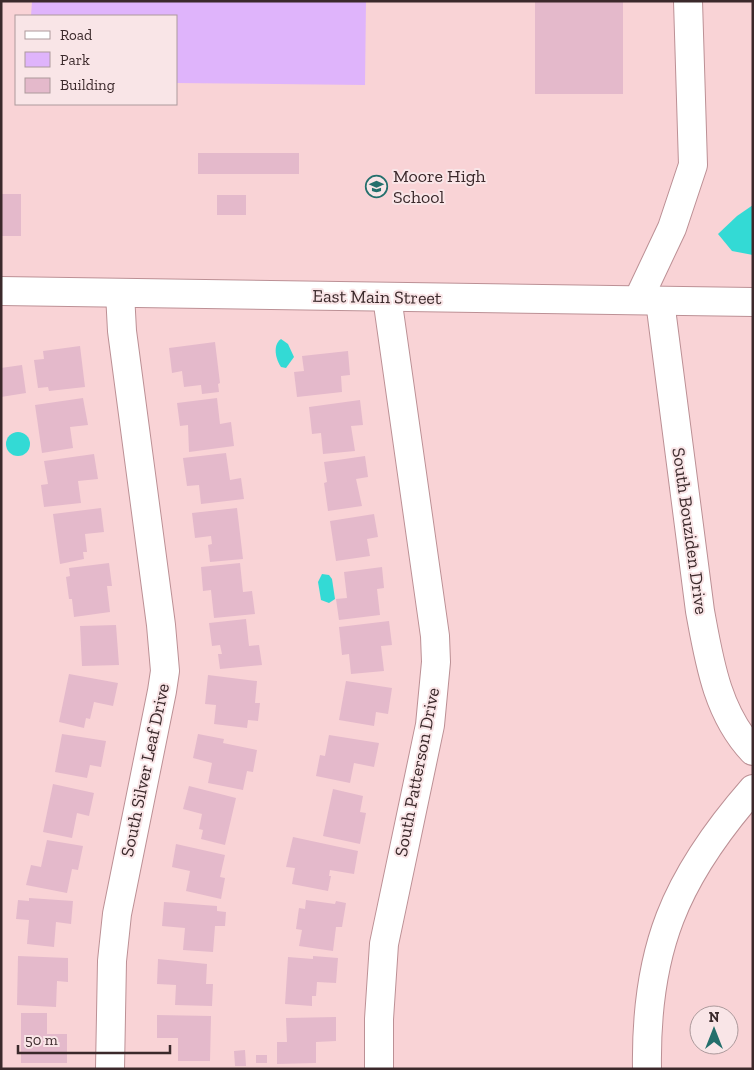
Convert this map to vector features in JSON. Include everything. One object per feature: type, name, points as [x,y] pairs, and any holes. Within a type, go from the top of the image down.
[{"type":"street","points":[[649,301],[693,165],[688,1]]},
{"type":"street","name":"East Main Street","points":[[1,291],[753,302]]},
{"type":"street","name":"South Silver Leaf Drive","points":[[110,1069],[112,961],[116,914],[161,700],[165,670],[160,616],[122,331],[120,293]]},
{"type":"street","name":"South Patterson Drive","points":[[379,1069],[379,1019],[384,944],[430,725],[436,662],[435,636],[387,297]]},
{"type":"street","name":"South Bouziden Drive","points":[[649,301],[709,660],[730,719],[753,751]]},
{"type":"street","points":[[646,1069],[649,1000],[654,969],[672,910],[703,850],[753,789]]},
{"type":"green space","points":[[32,1],[366,1],[365,85],[178,83],[178,15],[31,15]]},
{"type":"water","points":[[753,205],[753,255],[732,251],[718,234],[737,216]]},
{"type":"water","points":[[281,339],[288,344],[294,357],[286,368],[281,367],[276,357],[276,345]]},
{"type":"water","points":[[18,432],[27,435],[30,444],[27,453],[18,456],[9,453],[6,444],[9,435]]},
{"type":"water","points":[[322,574],[329,575],[332,579],[335,599],[329,603],[321,600],[318,582]]},
{"type":"building","points":[[535,1],[623,1],[623,94],[535,94]]},
{"type":"building","points":[[198,153],[299,153],[299,174],[198,174]]},
{"type":"building","points":[[1,194],[21,194],[21,236],[1,236]]},
{"type":"building","points":[[217,195],[246,195],[246,215],[217,215]]},
{"type":"building","points":[[215,342],[220,383],[218,384],[219,392],[202,394],[201,385],[184,387],[182,371],[172,373],[169,348]]},
{"type":"building","points":[[80,346],[85,387],[49,391],[48,387],[38,388],[34,360],[44,359],[43,351]]},
{"type":"building","points":[[348,351],[350,375],[341,376],[342,392],[297,397],[294,372],[304,371],[302,356]]},
{"type":"building","points":[[22,365],[26,393],[1,397],[1,368]]},
{"type":"building","points":[[83,398],[88,425],[70,427],[73,448],[42,453],[35,405]]},
{"type":"building","points":[[217,398],[220,424],[231,422],[234,446],[189,452],[188,425],[180,426],[177,403]]},
{"type":"building","points":[[360,400],[363,425],[351,426],[355,451],[323,454],[321,433],[312,434],[309,407]]},
{"type":"building","points":[[226,453],[230,480],[241,478],[244,499],[201,504],[199,485],[187,486],[183,458]]},
{"type":"building","points":[[94,454],[98,479],[78,481],[81,503],[44,507],[41,485],[48,484],[44,461]]},
{"type":"building","points":[[365,456],[368,477],[356,479],[362,506],[328,511],[324,483],[327,482],[324,462]]},
{"type":"building","points":[[101,508],[104,532],[85,534],[87,552],[83,552],[84,559],[60,564],[53,514]]},
{"type":"building","points":[[237,508],[243,559],[210,562],[208,545],[212,544],[211,536],[195,538],[192,513]]},
{"type":"building","points":[[374,514],[378,537],[367,539],[370,556],[336,561],[330,521]]},
{"type":"building","points":[[109,563],[112,586],[107,586],[110,612],[74,617],[72,599],[69,599],[66,577],[70,576],[69,568]]},
{"type":"building","points":[[240,563],[243,592],[252,591],[255,614],[214,618],[211,590],[203,591],[201,567]]},
{"type":"building","points":[[382,567],[384,588],[377,589],[380,615],[339,620],[336,599],[347,598],[344,572]]},
{"type":"building","points":[[246,619],[249,646],[259,645],[262,665],[220,669],[218,654],[222,654],[220,645],[212,646],[209,623]]},
{"type":"building","points":[[389,621],[392,645],[381,646],[384,671],[351,674],[349,654],[342,655],[339,627]]},
{"type":"building","points":[[116,625],[119,665],[82,666],[80,626]]},
{"type":"building","points":[[69,674],[118,683],[113,706],[94,702],[90,719],[86,718],[84,728],[59,722]]},
{"type":"building","points":[[208,675],[257,681],[255,703],[260,703],[258,721],[248,720],[247,728],[214,724],[216,705],[205,704]]},
{"type":"building","points":[[346,681],[392,688],[388,714],[376,712],[374,726],[339,720]]},
{"type":"building","points":[[62,734],[106,741],[101,767],[90,765],[87,778],[55,772]]},
{"type":"building","points":[[198,734],[224,739],[223,743],[257,750],[253,772],[247,771],[243,790],[208,783],[212,763],[193,758]]},
{"type":"building","points":[[329,735],[379,743],[374,767],[354,763],[350,783],[316,776],[320,755],[325,756]]},
{"type":"building","points":[[53,784],[94,793],[89,816],[77,813],[72,838],[43,832]]},
{"type":"building","points":[[189,786],[236,798],[225,845],[201,839],[203,830],[199,829],[202,814],[183,809]]},
{"type":"building","points":[[333,789],[363,796],[360,812],[366,813],[360,844],[323,836]]},
{"type":"building","points":[[293,837],[358,851],[354,874],[330,870],[329,876],[331,876],[328,891],[292,884],[295,868],[286,867]]},
{"type":"building","points":[[47,840],[83,846],[78,870],[72,869],[67,893],[26,885],[31,865],[41,867]]},
{"type":"building","points":[[176,844],[225,855],[220,877],[225,878],[221,899],[186,891],[190,871],[172,867]]},
{"type":"building","points":[[29,898],[73,901],[71,924],[56,922],[54,947],[27,944],[29,920],[16,919],[18,900],[29,901]]},
{"type":"building","points":[[306,900],[335,904],[336,901],[346,903],[342,927],[336,927],[333,951],[299,946],[302,930],[296,929],[299,908],[305,909]]},
{"type":"building","points":[[164,902],[217,906],[217,911],[226,912],[225,926],[215,926],[213,952],[183,950],[185,928],[162,926]]},
{"type":"building","points":[[18,956],[68,958],[68,982],[57,981],[56,1007],[17,1005]]},
{"type":"building","points":[[313,956],[338,958],[336,983],[317,982],[316,996],[312,996],[312,1006],[285,1004],[288,957],[313,959]]},
{"type":"building","points":[[158,959],[207,964],[206,984],[213,984],[212,1006],[175,1005],[176,985],[157,984]]},
{"type":"building","points":[[21,1013],[47,1013],[47,1034],[67,1034],[67,1063],[21,1063]]},
{"type":"building","points":[[157,1015],[211,1016],[210,1061],[178,1061],[178,1038],[157,1038]]},
{"type":"building","points":[[336,1017],[336,1041],[316,1042],[316,1063],[277,1064],[277,1042],[287,1042],[286,1018]]},
{"type":"building","points":[[245,1050],[246,1066],[235,1066],[234,1051]]},
{"type":"building","points":[[256,1055],[267,1055],[267,1063],[256,1063]]},
{"type":"place","name":"Moore High School","points":[[377,186]]}]
